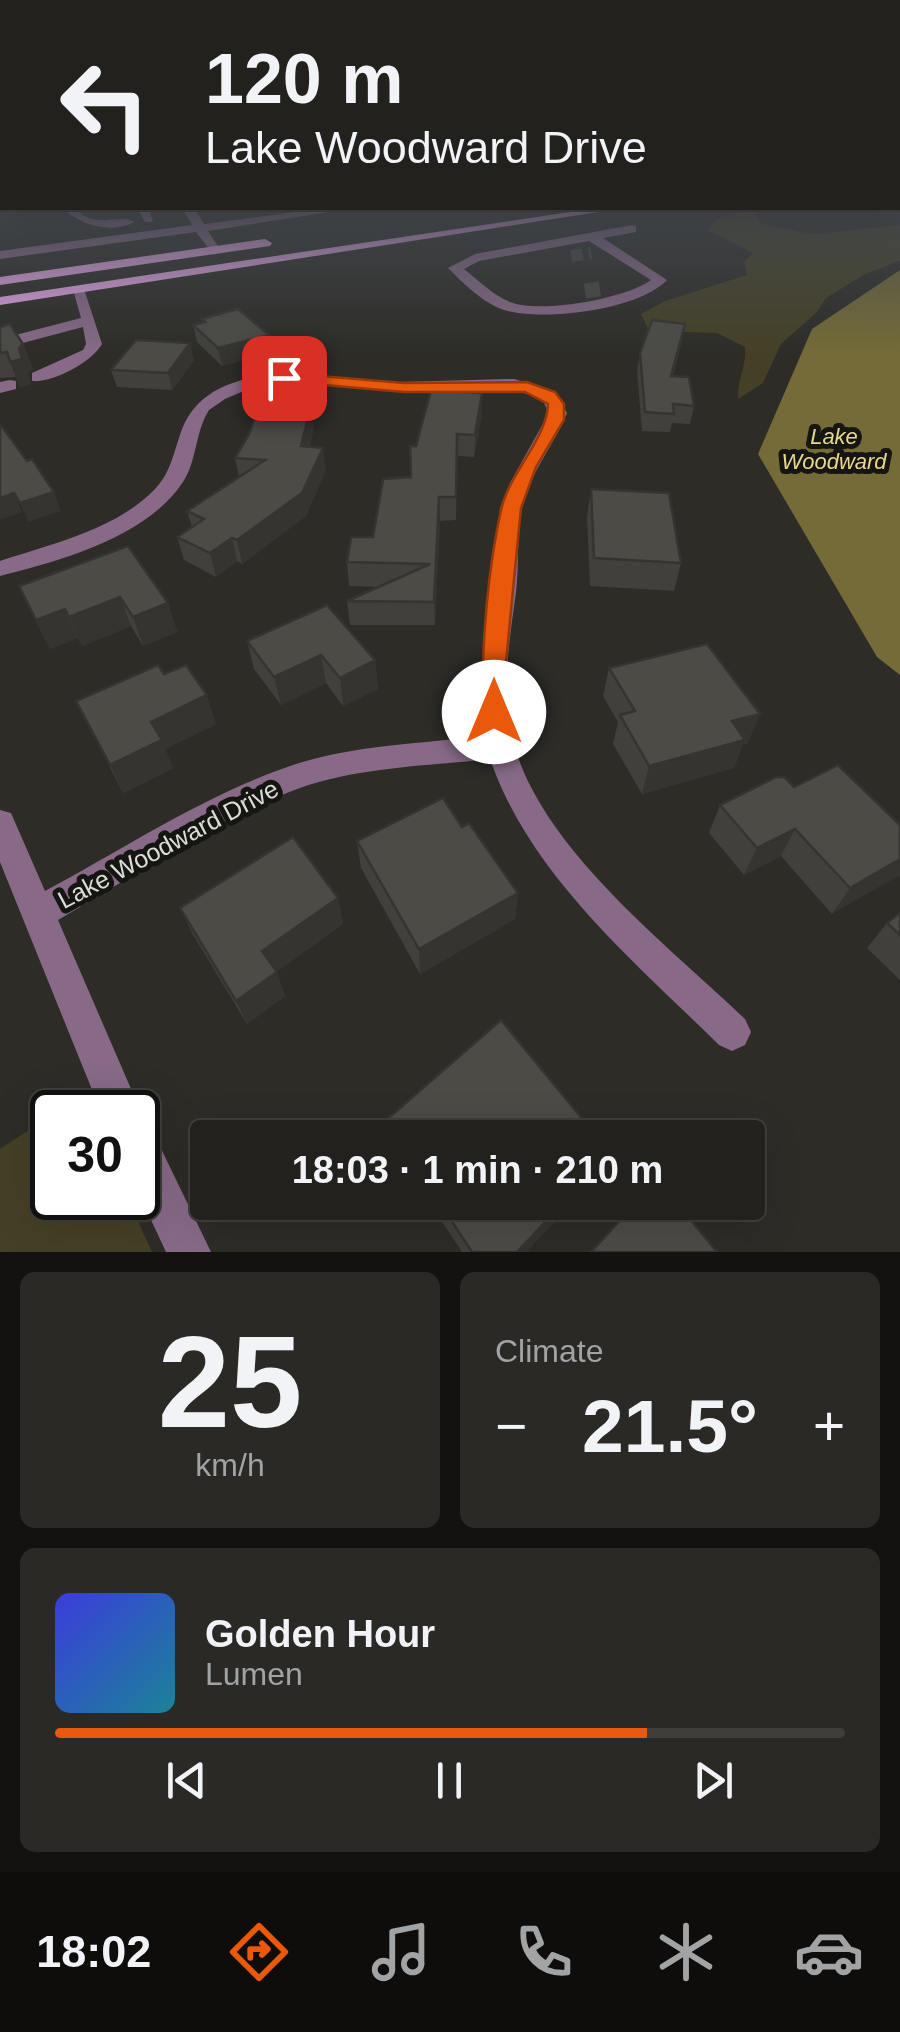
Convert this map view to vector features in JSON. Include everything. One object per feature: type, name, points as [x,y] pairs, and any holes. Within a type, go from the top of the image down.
[{"type":"main road","points":[[0,301],[420,237]]},
{"type":"main road","points":[[0,282],[290,240]]},
{"type":"street","points":[[0,255],[134,237]]},
{"type":"street","points":[[206,237],[214,251]]},
{"type":"street","points":[[592,245],[611,237]]},
{"type":"street","points":[[592,245],[612,249],[660,280],[655,287],[636,294],[585,298],[525,311],[506,306],[455,268],[475,258],[544,247],[592,245]]},
{"type":"street","points":[[544,247],[571,256]]},
{"type":"street","points":[[606,288],[636,294]]},
{"type":"street","points":[[38,377],[89,354],[94,344],[77,289]]},
{"type":"street","points":[[0,344],[89,318]]},
{"type":"street","points":[[0,569],[98,534],[151,502],[176,478],[199,411],[215,396],[243,385],[284,378],[404,388],[486,384],[540,390],[556,404],[558,413],[526,467],[511,508],[494,662],[499,746],[519,794],[546,836],[612,912],[732,1032]]},
{"type":"street","name":"Lake Woodward Drive","points":[[37,914],[244,798],[298,776],[341,765],[499,746]]},
{"type":"street","points":[[0,824],[111,1090]]},
{"type":"street","points":[[160,1192],[189,1252]]},
{"type":"shaded area","points":[[723,237],[900,237],[900,261],[865,274],[826,298],[817,312],[781,344],[763,383],[738,399],[745,347],[717,333],[649,331],[641,314],[665,301],[747,275],[744,262],[753,253]]},
{"type":"shaded area","points":[[30,1129],[30,1220],[137,1220],[152,1252],[0,1252],[0,1149]]},
{"type":"water","name":"Lake Woodward","points":[[900,270],[900,675],[877,657],[758,454],[812,329]]},
{"type":"building","points":[[238,309],[269,335],[218,348],[193,325],[205,322],[201,319]]},
{"type":"building","points":[[652,320],[685,324],[671,376],[689,377],[694,406],[673,404],[674,414],[645,412],[640,353]]},
{"type":"building","points":[[10,324],[23,344],[19,348],[22,359],[10,362],[7,352],[0,353],[0,327]]},
{"type":"building","points":[[136,340],[190,343],[168,373],[111,370]]},
{"type":"building","points":[[274,386],[304,386],[298,406],[311,406],[301,446],[323,448],[302,493],[237,540],[232,538],[210,553],[177,537],[204,519],[187,511],[265,460],[235,458],[259,405],[268,405]]},
{"type":"building","points":[[431,390],[482,393],[475,435],[457,434],[456,497],[439,497],[434,602],[347,601],[430,564],[347,562],[351,537],[373,537],[383,479],[411,477],[410,446],[416,446]]},
{"type":"building","points":[[0,424],[27,461],[32,459],[54,492],[20,503],[14,493],[0,498]]},
{"type":"building","points":[[591,489],[669,493],[681,563],[594,558]]},
{"type":"building","points":[[128,546],[168,603],[133,617],[120,597],[69,617],[65,609],[36,620],[19,586]]},
{"type":"building","points":[[327,605],[375,660],[340,678],[321,655],[274,677],[247,641]]},
{"type":"building","points":[[707,644],[760,714],[732,721],[745,740],[649,766],[620,715],[635,711],[609,668]]},
{"type":"building","points":[[158,665],[164,674],[186,665],[207,695],[151,722],[162,740],[110,765],[76,701]]},
{"type":"building","points":[[838,765],[900,825],[900,859],[850,888],[795,829],[757,848],[720,805],[776,777],[784,777],[794,787]]},
{"type":"building","points":[[443,798],[462,827],[469,823],[518,893],[419,949],[357,841]]},
{"type":"building","points":[[293,837],[338,898],[262,951],[277,972],[236,1001],[180,908]]},
{"type":"building","points":[[900,913],[900,935],[887,923]]},
{"type":"building","points":[[501,1020],[583,1120],[386,1120]]},
{"type":"building","points":[[451,1220],[547,1220],[517,1252],[472,1252]]},
{"type":"building","points":[[620,1220],[691,1220],[717,1252],[591,1252]]},
{"type":"tunnel","points":[[571,256],[591,253]]},
{"type":"tunnel","points":[[585,291],[606,288]]},
{"type":"route","points":[[284,378],[404,388],[486,384],[527,387],[540,390],[556,404],[556,420],[526,467],[511,508],[494,662],[494,712]]}]
